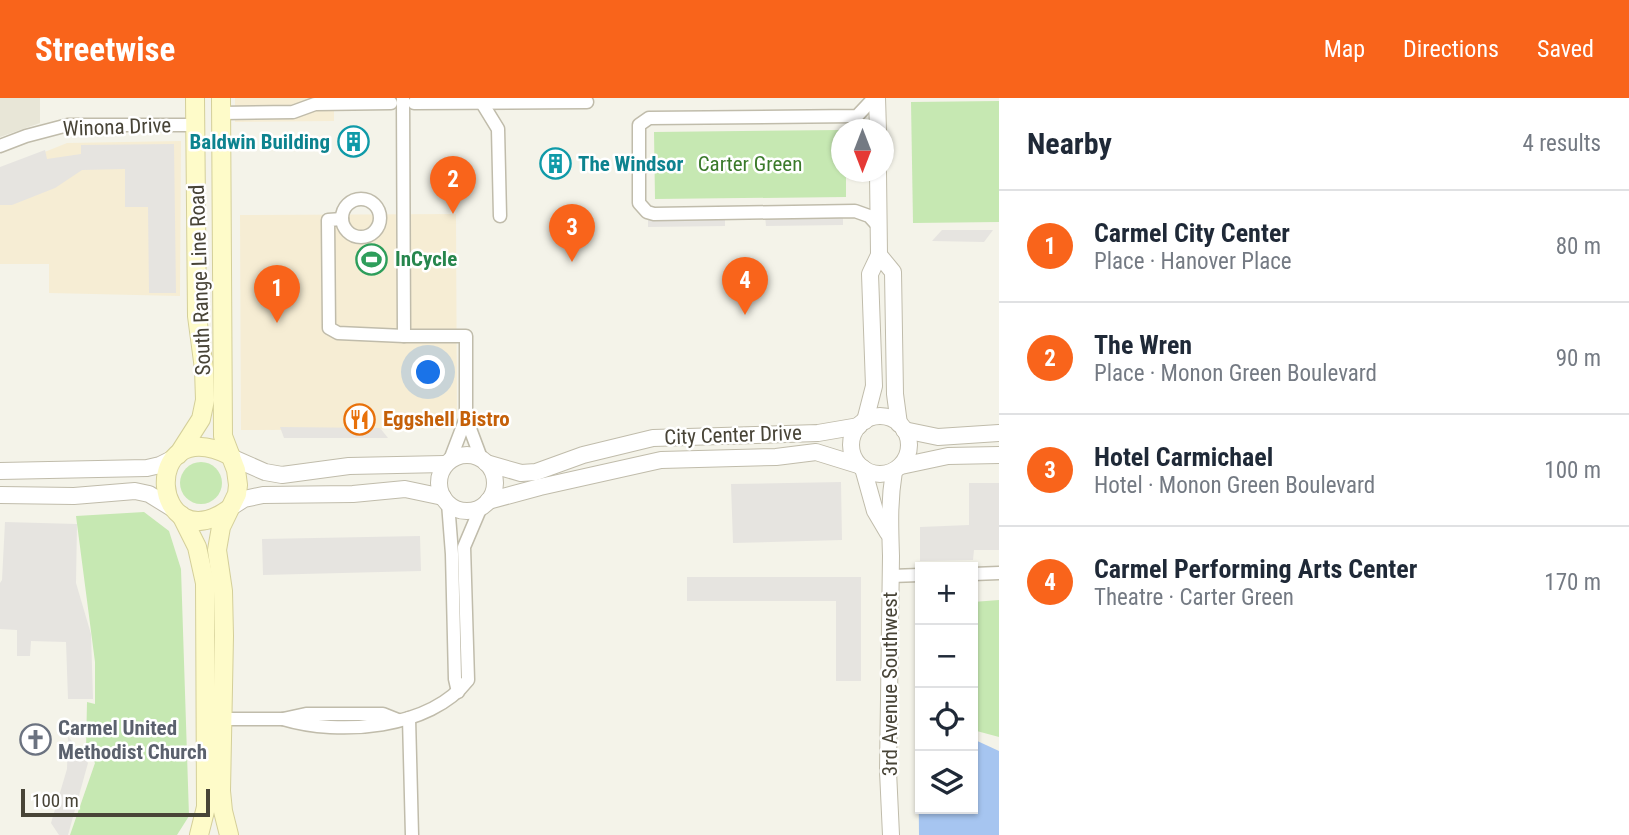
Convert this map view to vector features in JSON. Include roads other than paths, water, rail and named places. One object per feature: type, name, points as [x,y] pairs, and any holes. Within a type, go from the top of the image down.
[{"type":"main road","name":"South Range Line Road","points":[[177,456],[201,419],[205,400],[197,316],[195,98]]},
{"type":"main road","name":"South Range Line Road","points":[[221,106],[222,424],[224,441],[231,456]]},
{"type":"main road","points":[[199,835],[206,807],[206,597],[200,557],[193,538],[169,500],[165,483],[166,472],[177,456],[189,448],[201,446],[231,456],[238,485],[221,527],[218,550],[224,617],[220,791],[229,835]]},
{"type":"main road","points":[[178,513],[204,520],[217,517],[229,509]]},
{"type":"street","points":[[876,98],[877,119]]},
{"type":"street","points":[[876,98],[857,116],[644,120],[639,125],[639,203],[647,212],[654,214],[855,211],[869,216],[879,227]]},
{"type":"street","points":[[480,101],[498,129],[500,216]]},
{"type":"street","points":[[403,102],[404,336]]},
{"type":"street","points":[[221,106],[293,112],[315,104],[587,102]]},
{"type":"street","name":"Winona Drive","points":[[0,146],[68,125],[195,125]]},
{"type":"street","points":[[878,182],[879,254],[870,274],[874,386],[862,423],[852,441],[852,450],[860,466],[878,474],[948,456],[999,455]]},
{"type":"street","points":[[360,199],[374,204],[380,217],[375,231],[362,237],[348,232],[342,219],[347,205],[360,199]]},
{"type":"street","points":[[380,217],[403,217]]},
{"type":"street","points":[[342,219],[328,220],[329,328],[338,332],[404,336],[466,336],[466,418],[439,477],[452,554],[455,679],[458,692]]},
{"type":"street","points":[[879,254],[893,272],[895,394],[902,427],[909,442],[909,451],[898,468]]},
{"type":"street","points":[[862,423],[881,416],[902,427],[938,437],[999,433]]},
{"type":"street","points":[[222,719],[284,719],[306,714],[383,714],[403,719],[458,692],[468,680],[464,547],[495,485],[495,477],[484,460],[466,418]]},
{"type":"street","name":"City Center Drive","points":[[484,460],[521,473],[653,438],[818,433],[862,423]]},
{"type":"street","name":"City Center Drive","points":[[485,504],[540,487],[661,460],[776,457],[816,453],[860,466]]},
{"type":"street","points":[[231,456],[265,471],[282,475],[349,466],[448,462],[468,455],[484,460]]},
{"type":"street","points":[[0,471],[154,468],[177,456]]},
{"type":"street","name":"3rd Avenue Southwest","points":[[860,466],[875,511],[888,533]]},
{"type":"street","name":"3rd Avenue Southwest","points":[[891,835],[888,771],[891,556],[888,533],[890,498],[898,468]]},
{"type":"street","points":[[229,509],[244,499],[263,495],[353,494],[405,489],[445,500],[463,510],[485,504]]},
{"type":"street","points":[[0,495],[74,496],[135,491],[149,494],[178,513]]},
{"type":"street","points":[[978,574],[999,573]]},
{"type":"street","points":[[891,576],[915,575]]},
{"type":"street","points":[[403,719],[412,835]]},
{"type":"water","points":[[978,741],[999,751],[999,835],[919,835],[919,814],[978,814]]},
{"type":"place","name":"Baldwin Building","points":[[353,142]]},
{"type":"place","name":"The Windsor","points":[[555,164]]},
{"type":"place","name":"The Wren","points":[[453,214]]},
{"type":"place","name":"InCycle","points":[[372,259]]},
{"type":"place","name":"Hotel Carmichael","points":[[572,262]]},
{"type":"place","name":"Carmel Performing Arts Center","points":[[745,315]]},
{"type":"place","name":"Carmel City Center","points":[[277,323]]},
{"type":"place","name":"Eggshell Bistro","points":[[360,419]]},
{"type":"place","name":"Carmel United Methodist Church","points":[[35,740]]},
{"type":"park label","name":"Carter Green","points":[[750,164]]}]
